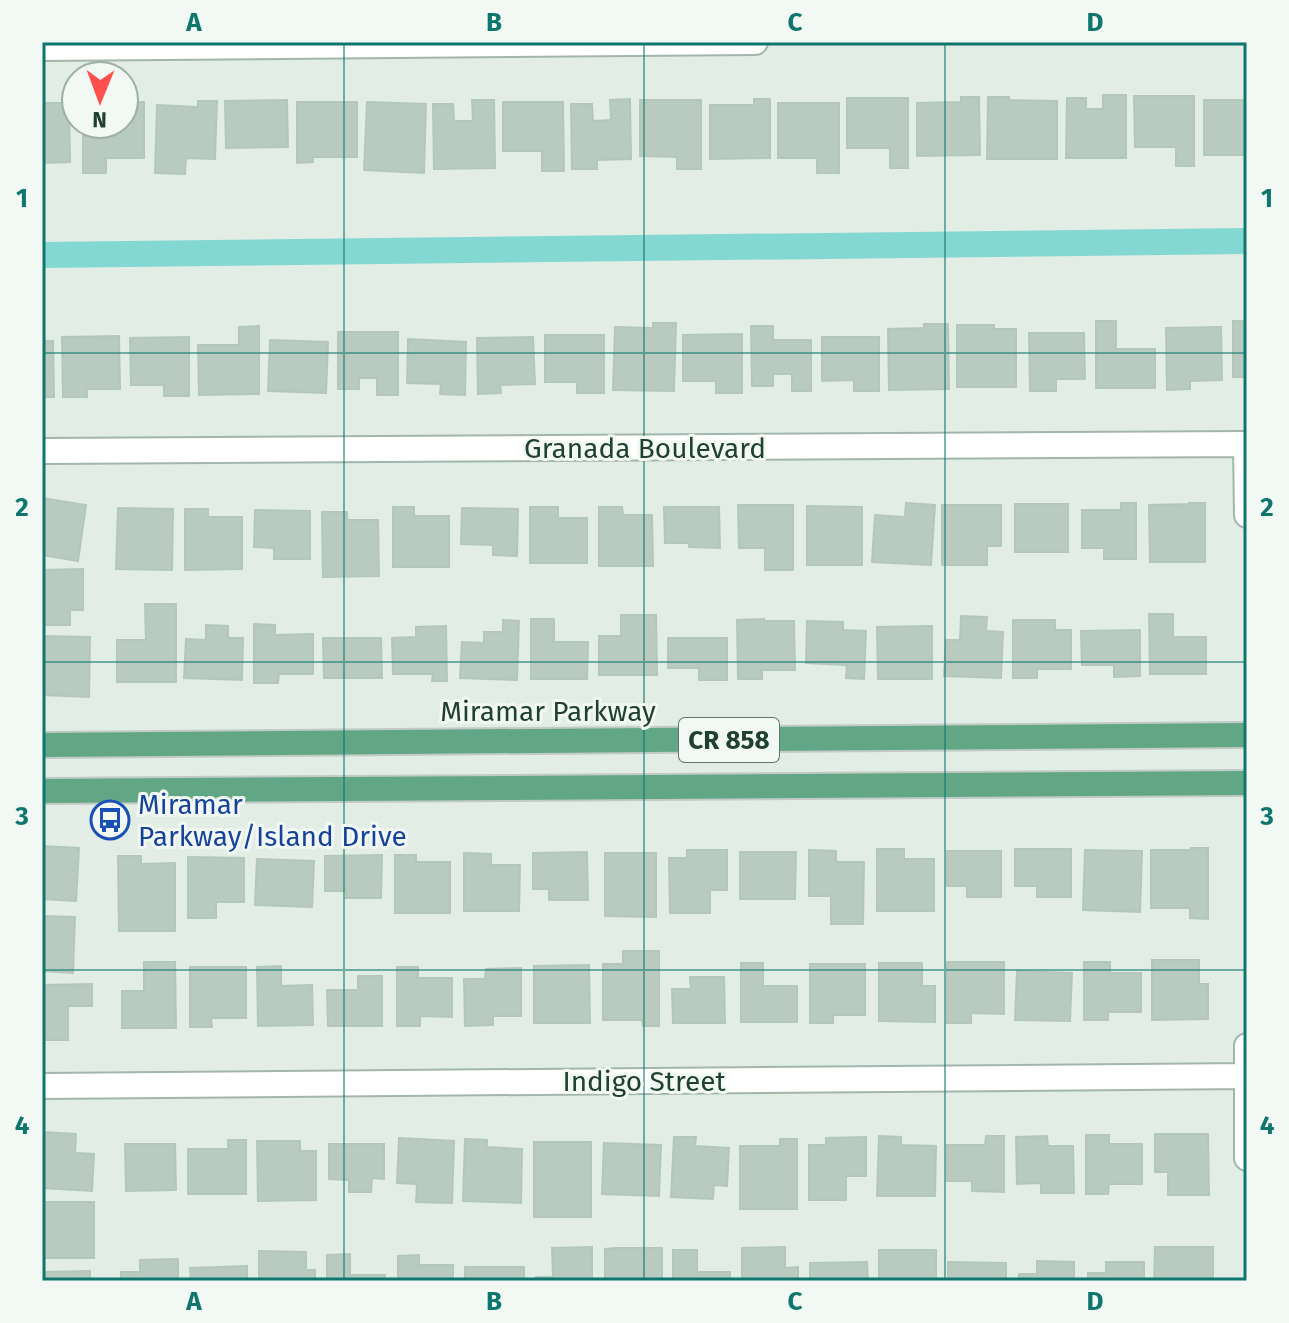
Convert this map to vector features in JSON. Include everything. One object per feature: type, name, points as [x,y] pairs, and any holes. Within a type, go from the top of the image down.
[{"type":"main road","name":"Miramar Parkway","points":[[42,745],[1247,735]]},
{"type":"main road","name":"CR 858","points":[[42,791],[1247,783]]},
{"type":"street","points":[[42,48],[755,42]]},
{"type":"street","points":[[1247,444],[1247,515]]},
{"type":"street","name":"Granada Boulevard","points":[[42,451],[1247,444]]},
{"type":"street","points":[[1247,1046],[1247,1158]]},
{"type":"street","name":"Indigo Street","points":[[42,1086],[1247,1076]]},
{"type":"building","points":[[1103,95],[1126,95],[1126,158],[1066,158],[1067,98],[1086,98],[1086,109],[1103,109]]},
{"type":"building","points":[[1134,96],[1194,96],[1194,166],[1176,166],[1176,147],[1135,147]]},
{"type":"building","points":[[961,97],[979,97],[980,155],[917,156],[917,103],[961,102]]},
{"type":"building","points":[[988,97],[1057,101],[1057,159],[987,159]]},
{"type":"building","points":[[847,98],[908,98],[908,168],[890,168],[890,148],[847,148]]},
{"type":"building","points":[[630,99],[631,159],[597,160],[597,169],[572,169],[571,104],[592,104],[593,121],[611,120],[610,100]]},
{"type":"building","points":[[754,99],[770,99],[770,158],[710,159],[710,105],[754,105]]},
{"type":"building","points":[[287,100],[288,147],[226,148],[225,101]]},
{"type":"building","points":[[472,100],[494,100],[495,168],[434,169],[433,104],[453,104],[454,121],[473,121]]},
{"type":"building","points":[[640,100],[701,100],[701,169],[677,169],[677,157],[640,156]]},
{"type":"building","points":[[1204,100],[1247,100],[1247,155],[1204,155]]},
{"type":"building","points":[[198,101],[217,101],[215,159],[186,158],[185,174],[155,173],[157,105],[198,107]]},
{"type":"building","points":[[140,102],[144,102],[144,158],[106,158],[106,173],[83,173],[83,140],[140,140]]},
{"type":"building","points":[[297,102],[357,102],[357,157],[313,157],[313,162],[297,163]]},
{"type":"building","points":[[367,102],[426,104],[424,173],[364,170]]},
{"type":"building","points":[[503,102],[563,102],[564,171],[542,171],[542,151],[503,151]]},
{"type":"building","points":[[42,103],[60,103],[60,140],[70,140],[70,162],[42,163]]},
{"type":"building","points":[[778,103],[839,103],[839,173],[817,173],[817,158],[778,158]]},
{"type":"building","points":[[1096,321],[1116,321],[1116,349],[1155,349],[1155,388],[1096,388]]},
{"type":"building","points":[[1233,321],[1247,321],[1247,377],[1233,377]]},
{"type":"building","points":[[653,323],[676,323],[674,391],[613,390],[615,327],[653,328]]},
{"type":"building","points":[[924,324],[948,324],[949,389],[889,390],[888,329],[924,328]]},
{"type":"building","points":[[957,325],[994,325],[994,329],[1016,329],[1016,387],[957,387]]},
{"type":"building","points":[[259,326],[259,394],[199,395],[198,345],[239,345],[239,327]]},
{"type":"building","points":[[751,326],[773,326],[773,340],[811,340],[811,391],[792,391],[792,374],[773,374],[773,386],[752,386]]},
{"type":"building","points":[[1221,327],[1222,380],[1190,381],[1190,389],[1167,390],[1166,328]]},
{"type":"building","points":[[338,332],[398,332],[398,395],[377,395],[377,378],[359,378],[359,389],[338,389]]},
{"type":"building","points":[[1029,333],[1084,333],[1085,379],[1056,379],[1056,391],[1030,391]]},
{"type":"building","points":[[742,334],[742,393],[716,393],[716,381],[683,381],[683,335]]},
{"type":"building","points":[[545,335],[604,335],[604,393],[577,393],[577,382],[545,382]]},
{"type":"building","points":[[119,336],[120,389],[87,389],[87,397],[63,397],[62,337]]},
{"type":"building","points":[[189,337],[189,396],[164,396],[164,385],[131,385],[130,338]]},
{"type":"building","points":[[533,337],[535,384],[500,385],[501,393],[478,394],[477,338]]},
{"type":"building","points":[[822,337],[879,337],[879,391],[854,391],[854,380],[822,381]]},
{"type":"building","points":[[408,339],[466,342],[465,395],[440,394],[441,384],[407,383]]},
{"type":"building","points":[[270,340],[328,342],[326,393],[268,391]]},
{"type":"building","points":[[42,341],[53,341],[54,397],[42,397]]},
{"type":"building","points":[[42,498],[86,505],[78,561],[42,555]]},
{"type":"building","points":[[906,503],[935,505],[931,565],[872,562],[875,515],[905,517]]},
{"type":"building","points":[[1121,503],[1136,503],[1136,559],[1104,559],[1104,548],[1082,548],[1082,510],[1121,510]]},
{"type":"building","points":[[1205,503],[1205,562],[1150,562],[1149,505]]},
{"type":"building","points":[[1015,504],[1068,504],[1068,552],[1015,552]]},
{"type":"building","points":[[738,505],[793,505],[793,570],[765,570],[765,548],[739,548]]},
{"type":"building","points":[[942,505],[1001,505],[1001,546],[987,546],[987,565],[942,565]]},
{"type":"building","points":[[807,506],[862,507],[862,565],[807,565]]},
{"type":"building","points":[[393,507],[414,507],[414,516],[449,516],[449,567],[393,567]]},
{"type":"building","points":[[530,507],[558,507],[558,518],[587,518],[587,563],[530,563]]},
{"type":"building","points":[[599,507],[622,507],[623,515],[652,515],[653,566],[599,566]]},
{"type":"building","points":[[664,507],[719,507],[720,548],[665,543]]},
{"type":"building","points":[[118,508],[173,509],[172,570],[116,569]]},
{"type":"building","points":[[462,508],[518,509],[517,556],[493,555],[493,545],[461,544]]},
{"type":"building","points":[[185,509],[208,509],[208,517],[242,517],[242,569],[185,570]]},
{"type":"building","points":[[255,510],[310,511],[310,559],[274,559],[274,548],[254,547]]},
{"type":"building","points":[[322,512],[347,512],[347,520],[378,520],[379,576],[323,577]]},
{"type":"building","points":[[83,569],[83,610],[70,610],[70,625],[42,625],[42,570]]},
{"type":"building","points":[[145,604],[176,604],[176,682],[117,682],[117,640],[146,640]]},
{"type":"building","points":[[1149,614],[1173,614],[1173,637],[1206,637],[1206,674],[1150,674]]},
{"type":"building","points":[[621,615],[656,615],[657,675],[599,675],[599,636],[621,636]]},
{"type":"building","points":[[961,616],[987,617],[986,631],[1003,632],[1001,678],[944,676],[946,640],[960,640]]},
{"type":"building","points":[[531,619],[554,619],[554,642],[588,642],[587,679],[531,679]]},
{"type":"building","points":[[503,620],[519,621],[517,680],[460,678],[462,642],[484,643],[484,632],[503,632]]},
{"type":"building","points":[[737,620],[794,621],[795,670],[762,670],[762,679],[738,679]]},
{"type":"building","points":[[1013,620],[1055,620],[1055,630],[1071,630],[1071,669],[1037,669],[1037,678],[1013,678]]},
{"type":"building","points":[[807,621],[843,622],[843,630],[866,631],[864,679],[846,678],[847,665],[806,663]]},
{"type":"building","points":[[254,624],[275,625],[275,635],[313,634],[313,674],[279,674],[278,683],[254,683]]},
{"type":"building","points":[[206,625],[228,626],[228,638],[243,638],[242,680],[184,678],[186,639],[206,640]]},
{"type":"building","points":[[446,626],[447,681],[432,681],[433,674],[393,674],[392,638],[416,637],[416,627]]},
{"type":"building","points":[[932,626],[932,679],[878,679],[877,627]]},
{"type":"building","points":[[1140,630],[1140,676],[1114,677],[1114,665],[1082,665],[1081,631]]},
{"type":"building","points":[[42,636],[90,637],[89,697],[42,695]]},
{"type":"building","points":[[323,638],[381,638],[382,678],[324,678]]},
{"type":"building","points":[[668,638],[727,638],[727,680],[699,680],[699,668],[668,668]]},
{"type":"building","points":[[42,846],[79,848],[76,901],[42,899]]},
{"type":"building","points":[[1208,848],[1208,919],[1190,918],[1190,908],[1151,908],[1151,850]]},
{"type":"building","points":[[877,849],[904,849],[904,859],[934,859],[934,911],[877,911]]},
{"type":"building","points":[[1015,849],[1071,849],[1071,897],[1037,897],[1037,886],[1015,886]]},
{"type":"building","points":[[687,850],[727,850],[727,890],[710,890],[710,913],[670,913],[669,858],[687,858]]},
{"type":"building","points":[[809,850],[836,851],[836,862],[864,862],[863,924],[831,924],[831,896],[809,896]]},
{"type":"building","points":[[1085,850],[1142,851],[1140,912],[1083,910]]},
{"type":"building","points":[[947,851],[1001,851],[1001,897],[967,897],[967,886],[947,886]]},
{"type":"building","points":[[587,852],[588,900],[549,900],[549,889],[533,889],[533,853]]},
{"type":"building","points":[[740,852],[796,852],[795,899],[740,899]]},
{"type":"building","points":[[464,853],[491,854],[491,865],[520,865],[519,911],[464,911]]},
{"type":"building","points":[[605,853],[656,853],[656,917],[605,916]]},
{"type":"building","points":[[382,855],[381,898],[346,898],[346,891],[325,891],[325,856]]},
{"type":"building","points":[[395,855],[416,855],[416,862],[450,862],[450,913],[395,913]]},
{"type":"building","points":[[118,856],[141,856],[141,864],[175,863],[175,931],[119,931]]},
{"type":"building","points":[[188,857],[244,858],[244,902],[216,902],[216,918],[188,918]]},
{"type":"building","points":[[257,859],[314,861],[312,907],[255,905]]},
{"type":"building","points":[[42,916],[75,917],[73,973],[42,971]]},
{"type":"building","points":[[623,951],[659,951],[659,1026],[643,1026],[642,1020],[603,1020],[603,964],[623,964]]},
{"type":"building","points":[[1152,960],[1199,960],[1199,984],[1208,984],[1208,1019],[1152,1020]]},
{"type":"building","points":[[144,962],[175,962],[176,1028],[122,1028],[122,991],[144,991]]},
{"type":"building","points":[[947,962],[1004,962],[1004,1014],[971,1013],[971,1023],[947,1023]]},
{"type":"building","points":[[1084,962],[1110,962],[1110,973],[1141,973],[1141,1012],[1108,1012],[1108,1020],[1084,1020]]},
{"type":"building","points":[[741,963],[763,963],[763,986],[797,986],[797,1022],[741,1022]]},
{"type":"building","points":[[879,963],[922,963],[922,986],[935,986],[935,1022],[879,1021]]},
{"type":"building","points":[[810,964],[865,964],[865,1015],[833,1015],[833,1023],[810,1023]]},
{"type":"building","points":[[589,965],[590,1023],[534,1023],[534,966]]},
{"type":"building","points":[[281,966],[281,986],[312,985],[313,1025],[258,1026],[257,967]]},
{"type":"building","points":[[190,967],[246,967],[246,1018],[211,1018],[212,1027],[190,1027]]},
{"type":"building","points":[[397,967],[418,967],[418,978],[452,978],[452,1017],[420,1016],[420,1026],[397,1026]]},
{"type":"building","points":[[521,968],[521,1016],[493,1016],[493,1025],[465,1026],[464,979],[485,979],[486,969]]},
{"type":"building","points":[[1017,971],[1072,973],[1070,1021],[1015,1020]]},
{"type":"building","points":[[358,976],[382,976],[382,1026],[328,1026],[327,990],[358,990]]},
{"type":"building","points":[[690,977],[724,977],[725,1023],[673,1023],[672,989],[691,989]]},
{"type":"building","points":[[92,984],[92,1006],[68,1006],[68,1040],[42,1040],[42,985]]},
{"type":"building","points":[[42,1132],[76,1134],[75,1153],[94,1154],[92,1191],[42,1188]]},
{"type":"building","points":[[1155,1134],[1208,1134],[1209,1195],[1168,1195],[1168,1172],[1155,1172]]},
{"type":"building","points":[[1086,1135],[1109,1135],[1109,1144],[1142,1144],[1142,1184],[1109,1184],[1108,1194],[1086,1194]]},
{"type":"building","points":[[879,1136],[901,1137],[901,1145],[936,1146],[935,1196],[877,1196]]},
{"type":"building","points":[[986,1136],[1004,1136],[1004,1192],[972,1191],[972,1181],[947,1181],[947,1145],[985,1145]]},
{"type":"building","points":[[1047,1136],[1048,1146],[1073,1146],[1074,1193],[1041,1193],[1041,1183],[1017,1184],[1016,1137]]},
{"type":"building","points":[[674,1137],[696,1137],[695,1146],[729,1148],[727,1186],[714,1185],[713,1199],[671,1197]]},
{"type":"building","points":[[866,1137],[866,1176],[846,1176],[846,1200],[809,1200],[809,1145],[826,1145],[826,1138]]},
{"type":"building","points":[[399,1138],[454,1141],[452,1203],[416,1202],[417,1184],[397,1183]]},
{"type":"building","points":[[465,1139],[487,1140],[487,1147],[522,1149],[521,1203],[463,1201]]},
{"type":"building","points":[[780,1139],[797,1139],[797,1209],[740,1209],[740,1146],[780,1146]]},
{"type":"building","points":[[228,1140],[246,1140],[246,1194],[188,1194],[188,1149],[228,1149]]},
{"type":"building","points":[[257,1141],[300,1141],[300,1151],[316,1151],[316,1200],[258,1201]]},
{"type":"building","points":[[534,1142],[591,1142],[591,1217],[534,1217]]},
{"type":"building","points":[[604,1143],[661,1145],[659,1196],[602,1194]]},
{"type":"building","points":[[125,1144],[175,1144],[176,1190],[126,1191]]},
{"type":"building","points":[[329,1144],[384,1144],[384,1179],[372,1178],[371,1192],[349,1192],[349,1180],[329,1179]]},
{"type":"building","points":[[42,1202],[94,1202],[94,1258],[42,1258]]},
{"type":"building","points":[[592,1247],[592,1281],[537,1281],[536,1277],[553,1277],[552,1248]]},
{"type":"building","points":[[785,1247],[785,1268],[798,1267],[798,1281],[742,1281],[742,1248]]},
{"type":"building","points":[[1155,1247],[1213,1247],[1213,1281],[1154,1281]]},
{"type":"building","points":[[662,1248],[662,1281],[605,1281],[605,1249]]},
{"type":"building","points":[[673,1250],[697,1250],[697,1272],[730,1272],[730,1281],[673,1281]]},
{"type":"building","points":[[879,1250],[936,1250],[936,1281],[879,1281]]},
{"type":"building","points":[[259,1251],[306,1252],[306,1270],[315,1270],[315,1281],[259,1281]]},
{"type":"building","points":[[350,1254],[350,1275],[385,1275],[385,1281],[327,1281],[327,1255]]},
{"type":"building","points":[[419,1255],[419,1265],[453,1265],[453,1281],[398,1281],[398,1256]]},
{"type":"building","points":[[178,1259],[178,1281],[121,1281],[121,1272],[140,1272],[140,1260]]},
{"type":"building","points":[[1037,1261],[1074,1262],[1074,1281],[1019,1281],[1019,1274],[1037,1274]]},
{"type":"building","points":[[867,1262],[868,1281],[810,1281],[810,1263]]},
{"type":"building","points":[[948,1262],[1006,1263],[1006,1281],[948,1281]]},
{"type":"building","points":[[1106,1262],[1144,1262],[1144,1281],[1088,1281],[1088,1273],[1106,1273]]},
{"type":"building","points":[[247,1266],[247,1281],[191,1281],[190,1268]]},
{"type":"building","points":[[465,1267],[524,1267],[524,1281],[465,1281]]},
{"type":"building","points":[[90,1271],[90,1281],[42,1281],[42,1272]]},
{"type":"waterway","points":[[42,255],[1247,241]]},
{"type":"place","name":"Miramar Parkway/Island Drive","points":[[110,820]]}]
